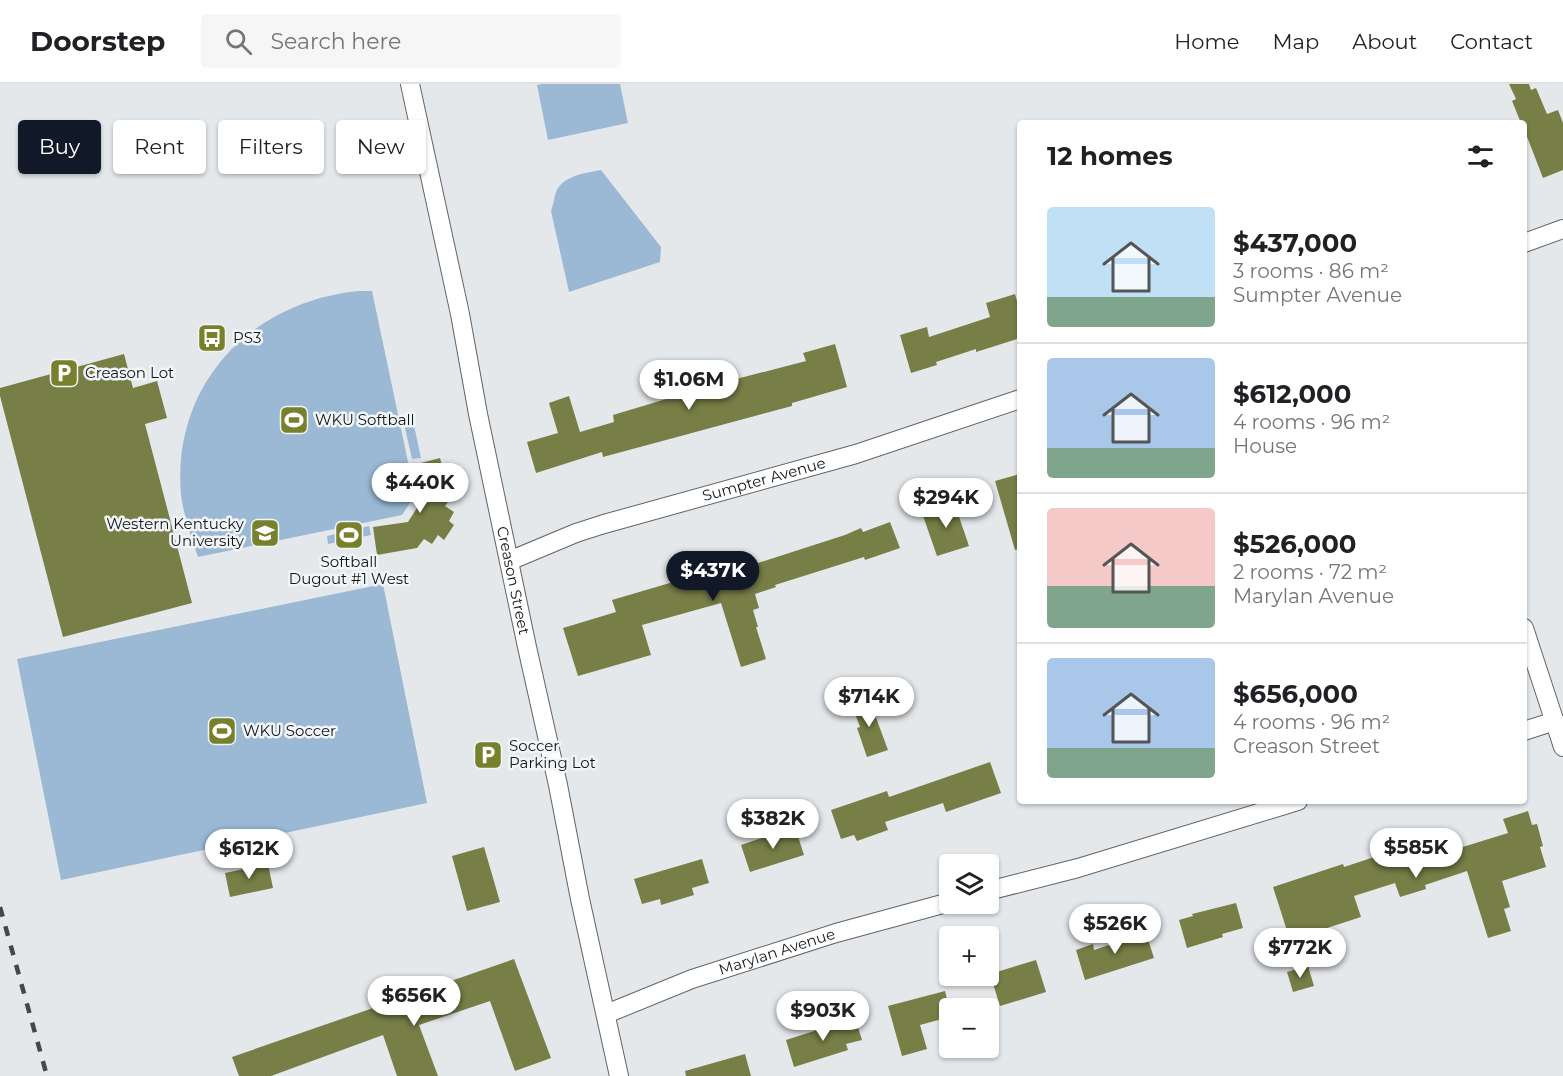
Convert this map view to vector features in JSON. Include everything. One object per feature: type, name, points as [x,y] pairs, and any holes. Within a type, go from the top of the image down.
[{"type":"street","name":"Creason Street","points":[[410,84],[619,1076]]},
{"type":"street","points":[[1527,242],[1563,229]]},
{"type":"street","name":"Sumpter Avenue","points":[[509,561],[604,524],[856,454],[1017,400]]},
{"type":"street","points":[[1527,637],[1563,747]]},
{"type":"street","points":[[1527,730],[1555,721]]},
{"type":"street","points":[[999,888],[1078,868],[1288,804]]},
{"type":"street","name":"Marylan Avenue","points":[[606,1014],[704,976],[836,933],[939,905]]},
{"type":"shaded area","points":[[620,84],[628,123],[548,140],[537,85]]},
{"type":"shaded area","points":[[601,170],[661,247],[660,262],[569,292],[551,211],[558,188],[566,180]]},
{"type":"shaded area","name":"WKU Softball","points":[[372,291],[415,495],[402,515],[198,557],[182,503],[181,455],[190,418],[205,384],[226,355],[253,331],[285,311],[320,298]]},
{"type":"shaded area","points":[[412,416],[421,458],[412,459],[403,419]]},
{"type":"shaded area","name":"Softball Dugout #1 West","points":[[369,526],[371,535],[328,544],[327,536]]},
{"type":"shaded area","name":"WKU Soccer","points":[[383,584],[427,803],[61,880],[17,659]]},
{"type":"building","points":[[1509,84],[1529,84],[1531,90],[1536,88],[1547,114],[1558,110],[1563,123],[1563,170],[1543,178],[1527,137],[1527,120],[1520,120],[1512,101],[1516,99]]},
{"type":"building","points":[[1015,294],[1017,339],[976,352],[976,349],[911,373],[900,335],[927,327],[929,337],[990,317],[986,303]]},
{"type":"building","points":[[835,344],[847,387],[792,403],[792,406],[603,457],[602,452],[536,473],[527,442],[558,433],[549,403],[569,396],[580,432],[614,422],[613,415],[683,394],[680,389],[720,378],[721,383],[806,361],[803,353]]},
{"type":"building","points":[[124,354],[133,388],[157,381],[167,418],[145,424],[192,603],[63,637],[0,396],[0,388]]},
{"type":"building","points":[[440,458],[449,493],[444,500],[448,502],[445,506],[454,512],[449,521],[454,525],[444,540],[438,535],[432,544],[424,539],[417,548],[377,555],[373,527],[408,522],[422,500],[413,465]]},
{"type":"building","points":[[1017,475],[1017,550],[1015,550],[995,481]]},
{"type":"building","points":[[954,502],[969,546],[937,556],[922,513]]},
{"type":"building","points":[[890,522],[900,548],[775,585],[776,587],[755,594],[759,608],[753,610],[766,659],[741,667],[721,603],[642,625],[651,655],[578,676],[563,628],[616,612],[612,600],[697,575],[699,582],[861,528],[863,532]]},
{"type":"building","points":[[868,696],[888,750],[867,757],[857,728],[860,727],[851,703]]},
{"type":"building","points":[[990,762],[1001,793],[946,812],[943,803],[885,822],[888,830],[857,841],[854,835],[841,839],[831,810],[887,791],[889,797]]},
{"type":"building","points":[[1528,811],[1532,825],[1537,824],[1546,867],[1502,881],[1510,907],[1504,909],[1511,931],[1488,938],[1467,871],[1425,885],[1426,889],[1400,897],[1395,883],[1354,896],[1361,917],[1290,940],[1273,887],[1411,845],[1412,848],[1432,841],[1437,855],[1508,833],[1503,819]]},
{"type":"building","points":[[795,827],[804,855],[750,872],[741,845]]},
{"type":"building","points":[[484,847],[500,902],[467,911],[452,856]]},
{"type":"building","points":[[702,859],[709,883],[692,888],[694,895],[661,905],[660,899],[642,904],[634,879]]},
{"type":"building","points":[[268,864],[273,888],[230,897],[225,873]]},
{"type":"building","points":[[1236,903],[1243,928],[1187,948],[1179,920],[1193,916],[1192,914]]},
{"type":"building","points":[[1144,927],[1154,958],[1085,980],[1076,950],[1093,944],[1094,950],[1130,938],[1128,932]]},
{"type":"building","points":[[514,959],[551,1058],[515,1071],[490,1001],[419,1025],[438,1076],[397,1076],[383,1035],[271,1076],[239,1076],[232,1057]]},
{"type":"building","points":[[1036,960],[1046,992],[1000,1006],[994,986],[999,986],[999,971]]},
{"type":"building","points":[[1308,966],[1314,986],[1293,992],[1287,972]]},
{"type":"building","points":[[945,991],[947,998],[939,998],[939,1020],[920,1025],[927,1049],[902,1056],[888,1006]]},
{"type":"building","points":[[855,1018],[862,1040],[846,1044],[848,1050],[794,1067],[786,1040]]},
{"type":"building","points":[[745,1054],[751,1076],[686,1076],[685,1071]]},
{"type":"railway","points":[[0,907],[47,1076]]},
{"type":"place","name":"PS3","points":[[212,338]]},
{"type":"place","name":"Creason Lot","points":[[64,373]]},
{"type":"place","name":"WKU Softball","points":[[294,420]]},
{"type":"place","name":"Western Kentucky University","points":[[265,533]]},
{"type":"place","name":"Softball Dugout #1 West","points":[[349,535]]},
{"type":"place","name":"WKU Soccer","points":[[222,731]]},
{"type":"place","name":"Soccer Parking Lot","points":[[488,755]]}]
